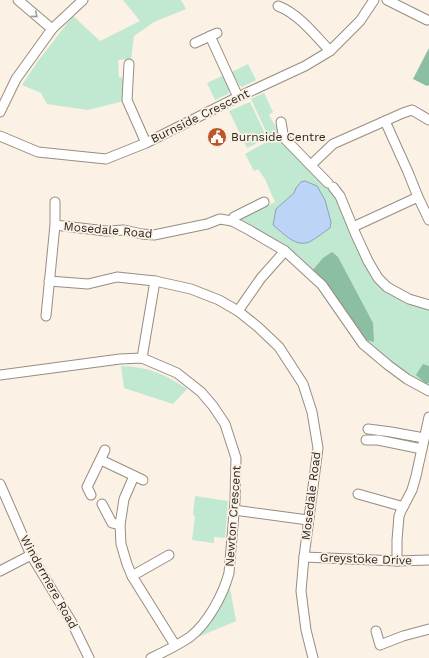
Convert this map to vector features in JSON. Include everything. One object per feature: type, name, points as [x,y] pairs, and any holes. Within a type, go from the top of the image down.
[{"type":"street","points":[[18,0],[52,30]]},
{"type":"street","points":[[0,112],[16,79],[52,30],[83,0]]},
{"type":"street","name":"Burnside Crescent","points":[[0,136],[38,152],[106,159],[146,143],[238,97],[306,66],[330,51],[360,21],[374,0]]},
{"type":"street","points":[[387,0],[427,21]]},
{"type":"street","points":[[278,6],[286,9],[309,28],[330,51]]},
{"type":"street","points":[[195,43],[214,34],[238,97]]},
{"type":"street","points":[[129,64],[127,100],[146,143]]},
{"type":"street","points":[[311,165],[333,144],[402,113],[412,110],[429,120]]},
{"type":"street","points":[[385,121],[429,220]]},
{"type":"street","points":[[281,122],[283,134],[286,140],[340,196],[365,254],[378,278],[387,286],[409,299],[429,305]]},
{"type":"street","points":[[353,227],[418,197]]},
{"type":"street","points":[[46,316],[55,225],[55,202]]},
{"type":"street","points":[[232,222],[234,217],[264,202]]},
{"type":"street","name":"Mosedale Road","points":[[55,225],[106,231],[124,230],[154,235],[207,224],[220,219],[232,222],[249,230],[284,252],[322,284],[363,344],[407,379],[429,391]]},
{"type":"street","points":[[238,311],[261,278],[284,252]]},
{"type":"street","name":"Mosedale Road","points":[[49,281],[88,284],[117,277],[155,281],[191,289],[219,300],[238,311],[279,347],[303,384],[312,412],[318,448],[308,520],[301,591],[306,630],[314,658]]},
{"type":"street","points":[[142,358],[155,281]]},
{"type":"street","name":"Newton Crescent","points":[[0,375],[120,359],[142,358],[177,373],[200,392],[213,406],[224,424],[236,458],[235,501],[229,573],[227,580],[218,601],[203,624],[190,636],[151,658]]},
{"type":"street","points":[[397,561],[399,516],[412,490],[429,417]]},
{"type":"street","points":[[368,430],[391,432],[424,438]]},
{"type":"street","points":[[366,440],[378,440],[422,449]]},
{"type":"street","points":[[91,496],[87,487],[106,450]]},
{"type":"street","points":[[101,460],[138,478],[124,499],[120,525],[121,544],[132,576],[176,645]]},
{"type":"street","name":"Windermere Road","points":[[0,484],[31,555],[71,621],[89,658]]},
{"type":"street","points":[[358,494],[403,507]]},
{"type":"street","points":[[102,504],[112,523],[120,525]]},
{"type":"street","points":[[234,510],[308,520]]},
{"type":"street","points":[[0,572],[31,555]]},
{"type":"street","points":[[132,576],[169,555]]},
{"type":"street","name":"Greystoke Drive","points":[[304,556],[397,561],[429,560]]},
{"type":"street","points":[[376,631],[380,645],[403,636],[429,629]]},
{"type":"green space","points":[[123,0],[181,0],[186,9],[154,22],[134,36],[131,59],[118,60],[119,77],[123,78],[124,101],[88,110],[47,104],[41,93],[22,85],[38,61],[73,16],[100,41],[140,21]]},
{"type":"green space","points":[[429,48],[429,85],[427,86],[413,79]]},
{"type":"green space","points":[[248,64],[256,80],[242,87],[239,85],[232,72]]},
{"type":"green space","points":[[224,75],[230,89],[228,94],[215,100],[207,83]]},
{"type":"green space","points":[[264,93],[273,112],[269,115],[285,143],[328,188],[339,202],[365,264],[403,300],[420,307],[429,308],[429,388],[380,353],[366,340],[282,245],[240,219],[275,202],[265,179],[258,169],[254,171],[245,154],[270,140],[251,99]]},
{"type":"green space","points":[[250,102],[267,138],[247,148],[229,111]]},
{"type":"green space","points":[[332,252],[338,257],[373,323],[374,342],[366,340],[312,271],[323,258]]},
{"type":"green space","points":[[423,364],[429,366],[429,383],[426,384],[416,375]]},
{"type":"green space","points":[[121,366],[130,366],[156,372],[187,389],[173,404],[124,388]]},
{"type":"green space","points":[[195,496],[228,501],[225,538],[214,537],[214,543],[192,540],[195,517],[193,514]]},
{"type":"green space","points":[[230,588],[236,621],[196,638],[217,613]]},
{"type":"water","points":[[305,181],[317,186],[325,200],[331,222],[330,228],[319,236],[306,243],[301,243],[296,242],[286,236],[273,225],[276,209],[294,193],[301,182]]},
{"type":"place","name":"Burnside Centre","points":[[217,137]]}]
